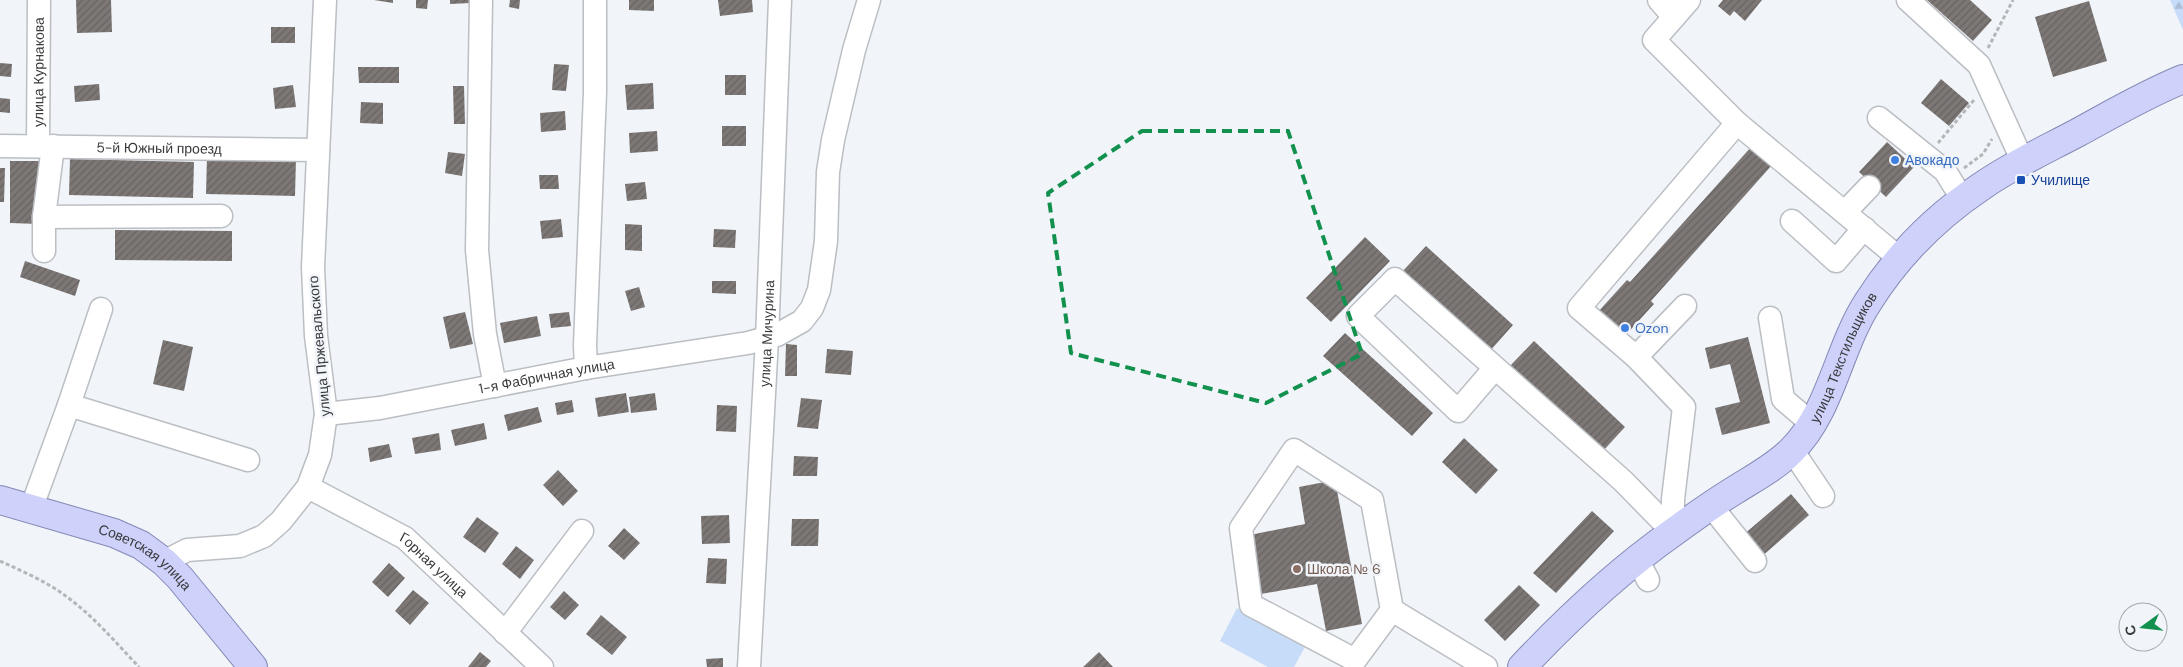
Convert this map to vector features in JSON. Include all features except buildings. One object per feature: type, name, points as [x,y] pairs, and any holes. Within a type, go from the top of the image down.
[{"type":"main road","name":"улица Текстильщиков","points":[[1522,667],[1572,615],[1643,569],[1673,532],[1770,468],[1792,450],[1820,408],[1854,327],[1868,302],[1899,258],[1956,189],[1988,181],[2148,95],[2183,79]]},
{"type":"main road","name":"Советская улица","points":[[0,500],[123,536],[142,545],[164,562],[190,590],[253,667]]},
{"type":"street","name":"улица Курнакова","points":[[39,0],[45,146],[44,251]]},
{"type":"street","name":"улица Пржевальского","points":[[164,562],[187,550],[231,547],[256,541],[281,521],[308,488],[320,455],[326,414],[319,366],[313,288],[325,0]]},
{"type":"street","points":[[481,0],[477,250],[485,334],[495,386]]},
{"type":"street","points":[[586,368],[585,345],[595,92],[595,0]]},
{"type":"street","name":"улица Мичурина","points":[[750,667],[780,0]]},
{"type":"street","name":"1-я Фабричная улица","points":[[326,414],[380,408],[586,368],[766,339],[786,331],[802,320],[816,299],[824,255],[828,172],[833,140],[854,50],[870,0]]},
{"type":"street","points":[[1659,0],[1674,17]]},
{"type":"street","points":[[1689,0],[1654,40],[1737,123],[1899,258]]},
{"type":"street","points":[[1908,0],[1983,75],[2023,162]]},
{"type":"street","points":[[1879,118],[1945,172],[1956,189]]},
{"type":"street","points":[[1673,532],[1673,498],[1684,407],[1636,357],[1579,308],[1737,123]]},
{"type":"street","name":"5-й Южный проезд","points":[[0,146],[318,150]]},
{"type":"street","points":[[1845,212],[1869,187]]},
{"type":"street","points":[[44,217],[221,216]]},
{"type":"street","points":[[1792,221],[1836,261],[1864,228]]},
{"type":"street","points":[[1495,368],[1458,411],[1358,316],[1395,279],[1623,481],[1673,532]]},
{"type":"street","points":[[1636,357],[1685,306]]},
{"type":"street","points":[[31,509],[69,405],[101,309]]},
{"type":"street","points":[[1770,318],[1783,399],[1811,423]]},
{"type":"street","points":[[69,405],[248,460]]},
{"type":"street","points":[[1392,610],[1355,660],[1251,605],[1241,528],[1294,450],[1372,500],[1392,610],[1486,667]]},
{"type":"street","points":[[1792,450],[1823,496]]},
{"type":"street","name":"Горная улица","points":[[308,488],[405,538],[542,667]]},
{"type":"street","points":[[1711,506],[1755,561]]},
{"type":"street","points":[[505,632],[582,531]]},
{"type":"path","points":[[1927,156],[1983,75],[2013,0]]},
{"type":"path","points":[[1956,189],[1983,154],[1994,136]]},
{"type":"path","points":[[0,562],[28,574],[70,599],[94,620],[139,667]]},
{"type":"highlighted area","points":[[1142,131],[1288,131],[1362,354],[1266,403],[1071,353],[1048,193]]},
{"type":"green space","points":[[2170,0],[2183,0],[2183,30]]},
{"type":"green space","points":[[1237,608],[1306,645],[1294,667],[1268,667],[1220,641]]},
{"type":"place","name":"Авокадо","points":[[1895,160]]},
{"type":"place","name":"Училище","points":[[2021,180]]},
{"type":"place","name":"Ozon","points":[[1625,328]]},
{"type":"place","name":"Школа № 6","points":[[1297,569]]}]
